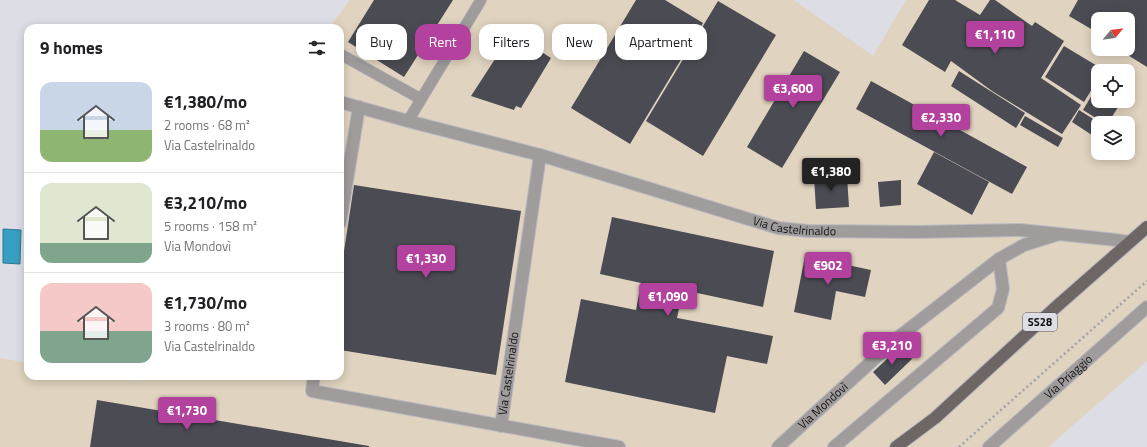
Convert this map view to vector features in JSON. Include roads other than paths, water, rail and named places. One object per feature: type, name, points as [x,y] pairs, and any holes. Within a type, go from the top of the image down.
[{"type":"main road","name":"SS28","points":[[896,447],[935,418],[1056,307],[1147,227]]},
{"type":"main road","name":"SS28","points":[[910,447],[935,418]]},
{"type":"street","name":"Via Castelrinaldo","points":[[344,103],[540,155],[778,228],[808,231],[918,232],[1020,230],[1059,234]]},
{"type":"street","points":[[344,199],[359,107]]},
{"type":"street","name":"Via Castelrinaldo","points":[[501,426],[540,155]]},
{"type":"street","name":"Via Mondovì","points":[[778,447],[896,339],[999,259],[1024,245],[1059,234],[1129,242]]},
{"type":"street","points":[[834,447],[998,308],[1003,290],[999,259]]},
{"type":"street","name":"Via Priaggio","points":[[989,447],[1147,307]]},
{"type":"street","name":"Via Castelrinaldo","points":[[313,380],[312,391],[619,447]]},
{"type":"lane","points":[[408,121],[481,0]]},
{"type":"lane","points":[[344,56],[421,99]]},
{"type":"water","points":[[3,229],[21,230],[20,264],[3,263]]}]
